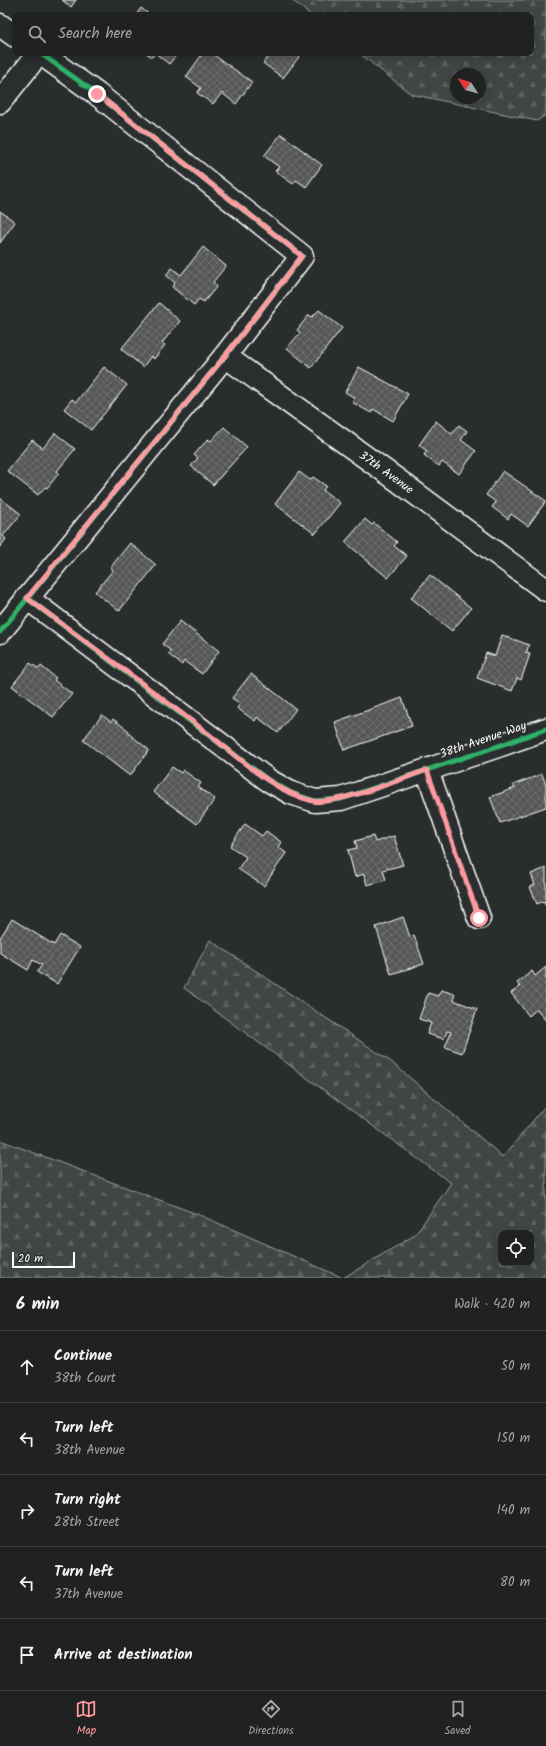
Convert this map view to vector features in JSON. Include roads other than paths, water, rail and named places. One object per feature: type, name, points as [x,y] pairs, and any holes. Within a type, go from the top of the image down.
[{"type":"street","points":[[0,25],[12,34]]},
{"type":"street","points":[[0,102],[37,56]]},
{"type":"street","points":[[0,632],[225,356],[302,256],[97,94],[43,56]]},
{"type":"street","name":"37th Avenue","points":[[225,356],[390,474],[546,590]]},
{"type":"street","name":"38th Avenue Way","points":[[27,598],[208,733],[268,780],[291,793],[315,801],[341,799],[546,729]]},
{"type":"street","points":[[427,770],[479,918]]}]
